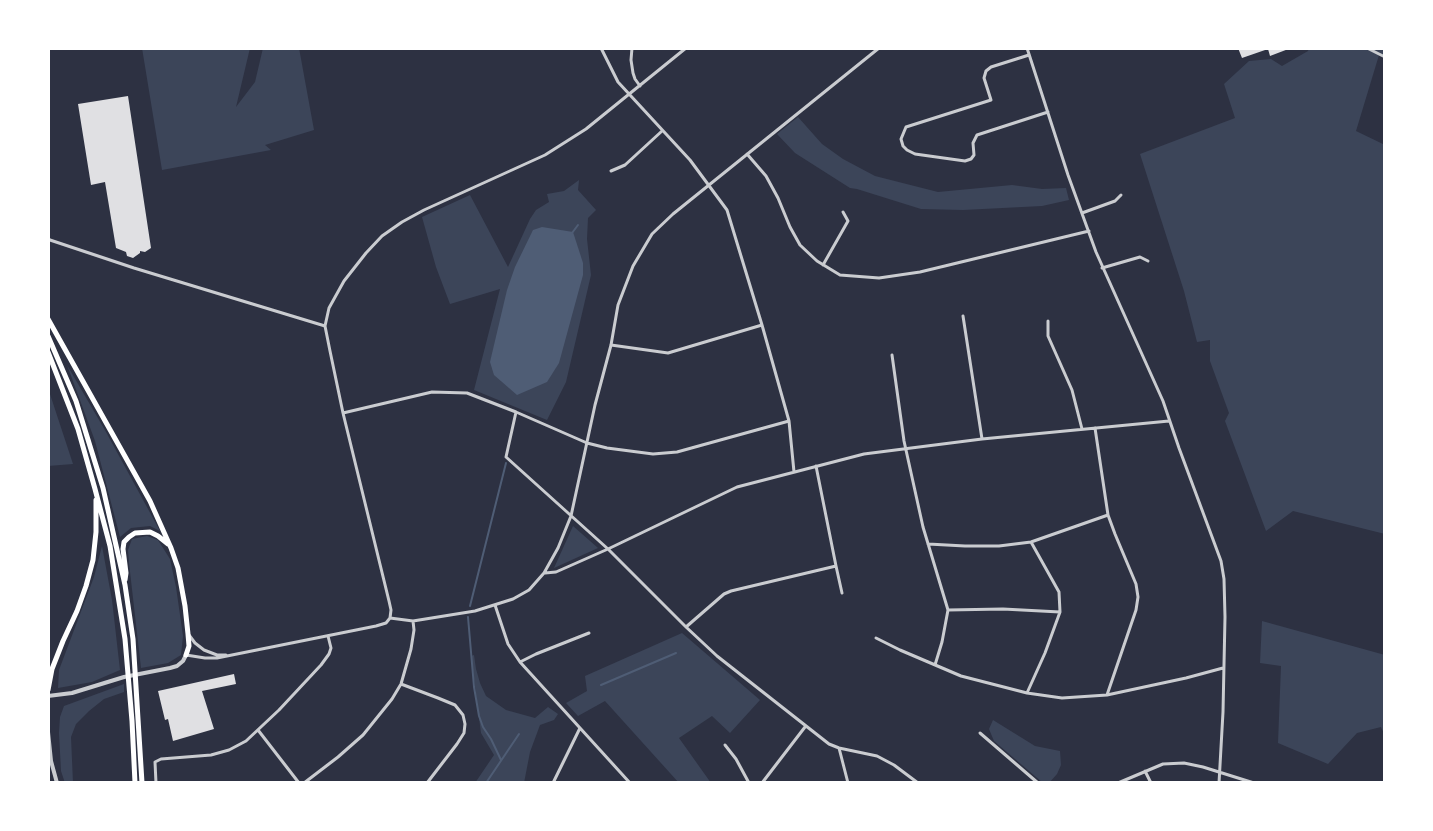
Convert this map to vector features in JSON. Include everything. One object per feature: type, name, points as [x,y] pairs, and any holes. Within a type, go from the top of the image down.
[{"type":"highway","points":[[48,319],[150,501],[171,549],[178,568],[185,606],[189,646],[186,655]]},
{"type":"highway","points":[[48,336],[75,401],[103,488],[125,585],[134,647],[142,783]]},
{"type":"highway","points":[[48,352],[78,429],[110,546],[125,639],[135,783]]},
{"type":"highway","points":[[48,690],[52,669],[77,611],[93,560],[96,532],[95,489]]},
{"type":"highway","points":[[125,585],[123,549],[124,542],[129,537],[135,533],[150,532],[158,536],[171,549]]},
{"type":"street","points":[[601,48],[618,82],[628,95],[690,160],[727,210],[789,421],[794,472]]},
{"type":"street","points":[[632,48],[633,73],[640,86]]},
{"type":"street","points":[[48,696],[72,693],[110,681],[177,666],[186,655],[205,658],[236,654],[386,623],[390,618],[391,610],[343,413],[325,326],[329,308],[344,281],[382,236],[424,210],[545,154],[586,129],[686,48]]},
{"type":"street","points":[[390,618],[413,621],[495,605],[524,594],[544,573],[558,548],[571,516],[586,442],[611,345],[618,305],[633,266],[652,234],[661,224],[879,48]]},
{"type":"street","points":[[1026,48],[1102,268],[1154,380],[1221,561],[1224,579],[1223,712],[1219,783]]},
{"type":"street","points":[[1368,48],[1385,57]]},
{"type":"street","points":[[1029,56],[986,71],[984,78],[991,100],[906,127],[901,139],[903,146],[915,154],[964,161],[974,155],[973,143],[977,135],[1048,112]]},
{"type":"street","points":[[611,171],[624,165],[662,131]]},
{"type":"street","points":[[747,154],[766,176],[800,245],[823,266],[840,275],[879,278],[920,272],[1089,231]]},
{"type":"street","points":[[1082,213],[1115,201],[1121,195]]},
{"type":"street","points":[[823,266],[848,221],[843,212]]},
{"type":"street","points":[[48,238],[140,270],[325,326]]},
{"type":"street","points":[[1102,268],[1140,257],[1148,261]]},
{"type":"street","points":[[963,316],[982,439]]},
{"type":"street","points":[[1048,321],[1048,336],[1072,390],[1082,429]]},
{"type":"street","points":[[611,345],[668,353],[762,325]]},
{"type":"street","points":[[892,355],[904,441],[923,527],[948,610],[935,665]]},
{"type":"street","points":[[343,413],[432,392],[467,393],[586,442],[607,448],[653,454],[677,452],[789,421]]},
{"type":"street","points":[[516,412],[506,457],[608,549],[717,656],[828,744],[877,756],[894,765],[918,783]]},
{"type":"street","points":[[544,573],[556,572],[608,549],[737,487],[864,454],[982,439],[1169,420]]},
{"type":"street","points":[[1095,428],[1108,515],[1136,585],[1138,597],[1136,610],[1107,695]]},
{"type":"street","points":[[816,466],[842,593]]},
{"type":"street","points":[[928,544],[996,546],[1032,542],[1108,515]]},
{"type":"street","points":[[1027,693],[1060,612],[1059,592],[1032,542]]},
{"type":"street","points":[[686,627],[724,594],[836,566]]},
{"type":"street","points":[[495,605],[508,644],[520,662],[630,783]]},
{"type":"street","points":[[948,610],[1003,609],[1060,612]]},
{"type":"street","points":[[304,783],[363,735],[384,710],[401,684],[411,649],[413,621]]},
{"type":"street","points":[[520,662],[589,633]]},
{"type":"street","points":[[188,634],[199,646],[209,652],[217,655],[236,654]]},
{"type":"street","points":[[156,783],[155,762],[160,759],[211,755],[229,750],[246,741],[321,665],[331,648],[328,636]]},
{"type":"street","points":[[876,638],[961,676],[1027,693],[1062,698],[1107,695],[1223,668]]},
{"type":"street","points":[[401,684],[455,705],[463,715],[464,733],[427,783]]},
{"type":"street","points":[[762,783],[805,726]]},
{"type":"street","points":[[553,783],[580,728]]},
{"type":"street","points":[[258,730],[299,783]]},
{"type":"street","points":[[48,732],[51,761],[57,783]]},
{"type":"street","points":[[980,733],[1038,783]]},
{"type":"street","points":[[725,745],[736,759],[749,783]]},
{"type":"street","points":[[839,748],[848,783]]},
{"type":"street","points":[[1118,783],[1163,764],[1184,763],[1254,783]]},
{"type":"street","points":[[1145,771],[1151,783]]},
{"type":"shaded area","points":[[142,48],[250,48],[236,107],[255,82],[263,48],[299,48],[314,130],[265,145],[271,150],[162,170]]},
{"type":"shaded area","points":[[1309,48],[1385,48],[1385,57],[1379,55],[1356,131],[1385,145],[1385,534],[1293,511],[1266,531],[1225,421],[1229,413],[1210,361],[1210,340],[1197,342],[1184,291],[1140,154],[1235,118],[1224,84],[1249,61],[1271,59],[1282,66],[1308,51]]},
{"type":"shaded area","points":[[798,117],[822,144],[843,159],[875,176],[938,192],[1012,185],[1042,189],[1066,188],[1069,200],[1042,206],[963,210],[921,209],[850,188],[795,153],[777,134]]},
{"type":"shaded area","points":[[579,180],[578,190],[596,210],[588,218],[587,239],[591,275],[566,382],[547,420],[474,390],[500,289],[450,304],[436,267],[422,217],[470,195],[508,267],[530,219],[536,210],[549,202],[547,194],[564,191]]},
{"type":"shaded area","points":[[542,227],[573,232],[583,263],[583,275],[559,363],[547,382],[517,395],[494,375],[490,362],[507,290],[515,267],[533,230]]},
{"type":"shaded area","points":[[67,365],[160,531],[150,526],[131,528],[120,537],[95,441]]},
{"type":"shaded area","points":[[48,388],[73,464],[48,466]]},
{"type":"shaded area","points":[[573,526],[598,548],[554,568]]},
{"type":"shaded area","points":[[147,536],[158,540],[170,559],[183,636],[181,655],[168,663],[141,668],[128,550],[132,539]]},
{"type":"shaded area","points":[[102,546],[112,600],[120,670],[92,682],[58,688],[59,670],[94,577]]},
{"type":"shaded area","points":[[1262,621],[1385,655],[1385,736],[1381,727],[1357,733],[1328,764],[1278,743],[1281,666],[1260,663]]},
{"type":"shaded area","points":[[682,633],[760,700],[730,733],[712,716],[679,738],[711,783],[679,783],[605,701],[578,716],[566,703],[587,691],[585,676]]},
{"type":"shaded area","points":[[474,655],[480,683],[486,696],[506,710],[535,718],[548,707],[558,714],[554,720],[540,725],[530,752],[524,783],[475,783],[494,755],[481,733],[471,656]]},
{"type":"shaded area","points":[[124,684],[124,692],[104,699],[76,724],[71,737],[73,783],[65,783],[61,771],[59,733],[60,717],[64,706]]},
{"type":"shaded area","points":[[993,720],[1035,746],[1060,751],[1061,765],[1049,783],[1043,783],[994,741],[989,729]]},
{"type":"building","points":[[1238,48],[1291,48],[1270,56],[1268,49],[1242,58]]},
{"type":"building","points":[[128,96],[151,248],[145,252],[140,251],[133,258],[116,248],[105,182],[91,185],[78,104]]},
{"type":"building","points":[[234,674],[236,684],[202,691],[214,729],[173,741],[158,691]]},
{"type":"waterway","points":[[572,233],[578,225]]},
{"type":"waterway","points":[[470,606],[506,463]]},
{"type":"waterway","points":[[468,617],[479,716],[501,760]]},
{"type":"waterway","points":[[601,685],[676,653]]},
{"type":"waterway","points":[[486,783],[519,734]]}]
